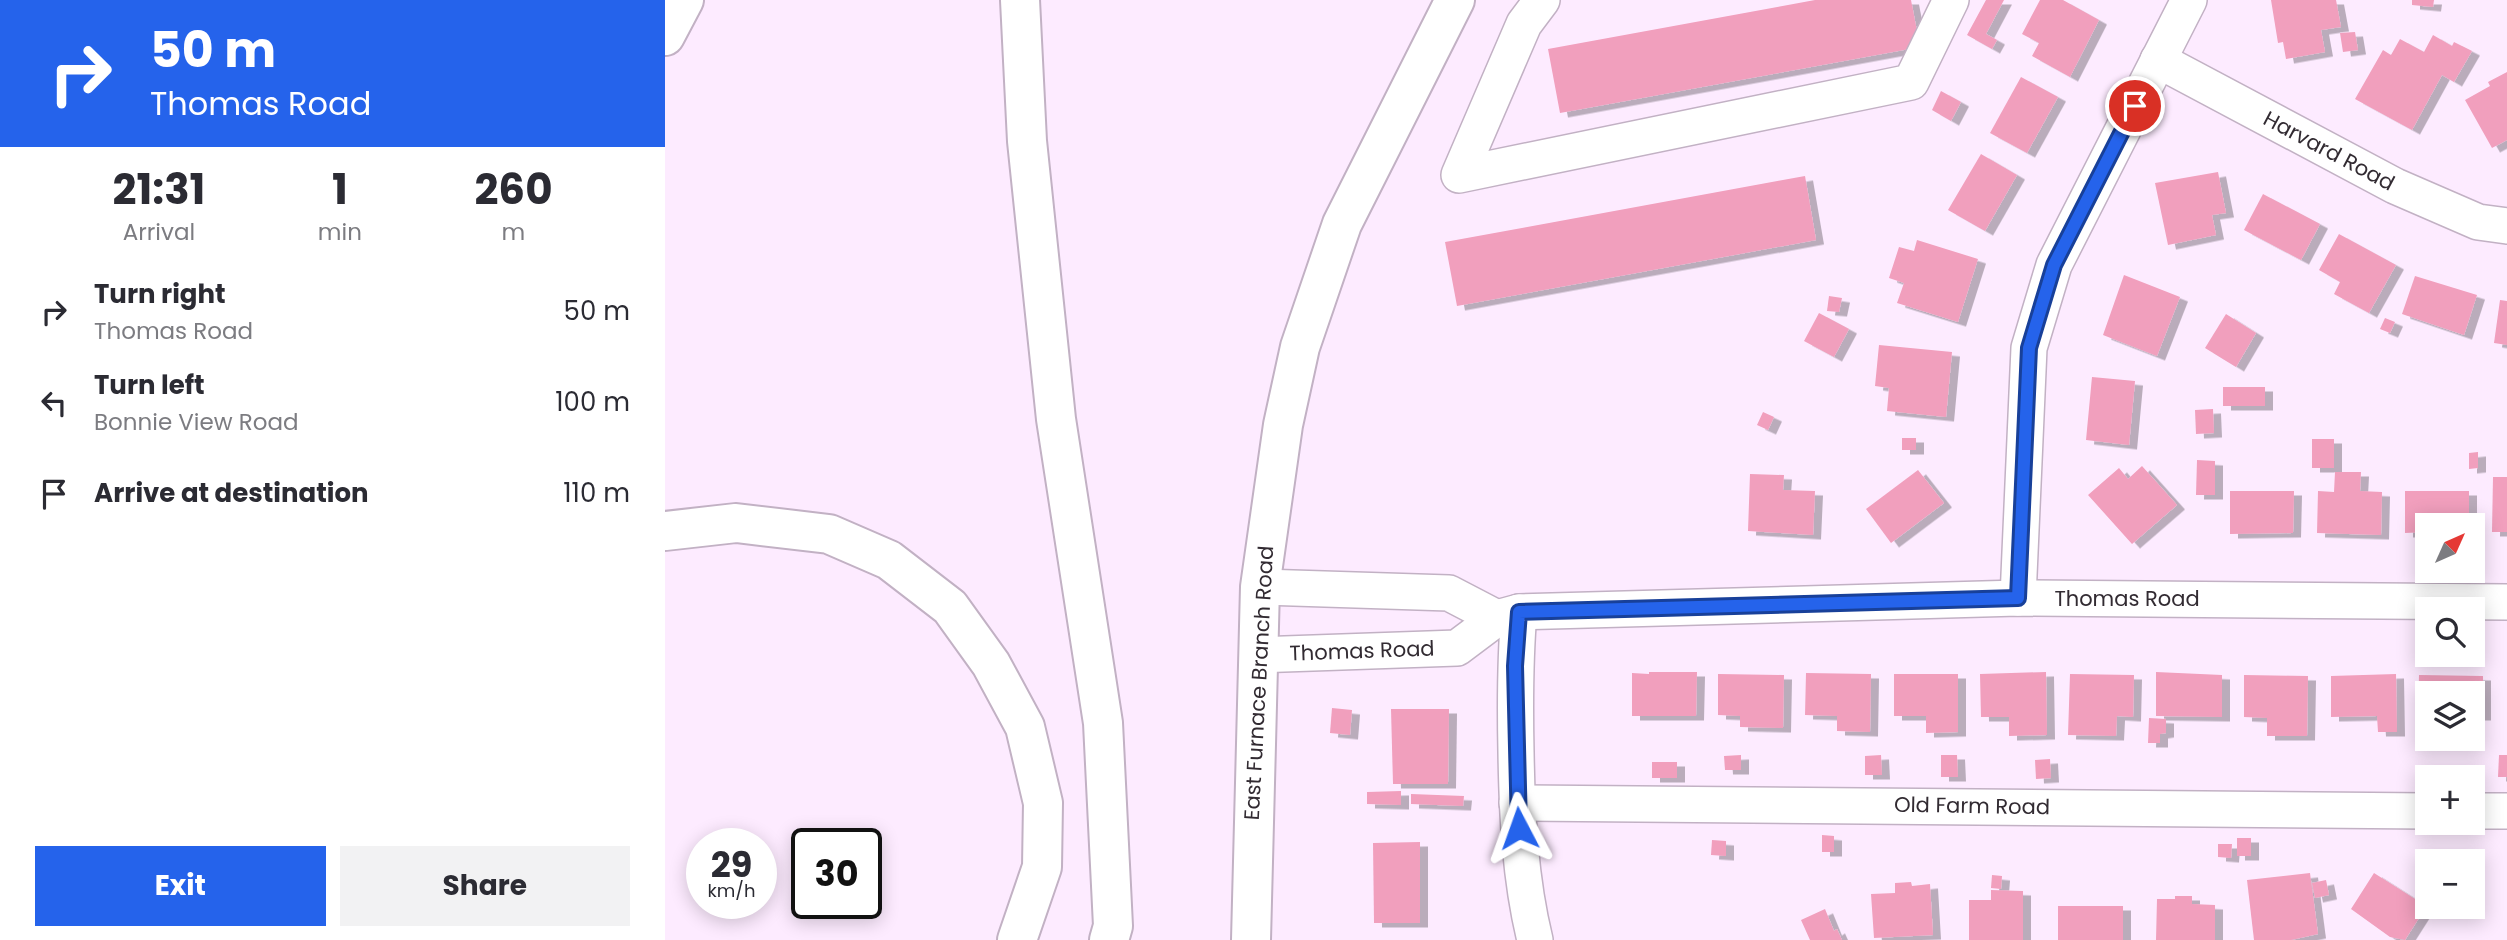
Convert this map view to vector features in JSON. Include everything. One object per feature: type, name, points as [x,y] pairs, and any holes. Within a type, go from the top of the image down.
[{"type":"main road","points":[[665,36],[684,0]]},
{"type":"main road","points":[[1020,0],[1027,141],[1056,419],[1103,723],[1113,926],[1109,940]]},
{"type":"main road","name":"East Furnace Branch Road","points":[[1251,940],[1260,587],[1283,425],[1300,347],[1342,224],[1454,0]]},
{"type":"main road","points":[[665,531],[736,523],[829,534],[888,560],[950,607],[991,664],[1024,727],[1043,803],[1042,867],[1017,940]]},
{"type":"street","points":[[1542,0],[1524,24],[1459,175],[1911,82],[1951,0]]},
{"type":"street","points":[[2018,598],[2029,348],[2054,265],[2189,0]]},
{"type":"street","name":"Harvard Road","points":[[2158,60],[2395,186],[2478,222],[2507,226]]},
{"type":"street","name":"Thomas Road","points":[[1260,587],[1449,593],[1508,615],[2018,598],[2507,602]]},
{"type":"street","name":"Thomas Road","points":[[1258,655],[1457,648],[1508,615]]},
{"type":"street","points":[[1508,615],[1515,666],[1517,803],[1526,905],[1535,940]]},
{"type":"street","name":"Old Farm Road","points":[[1517,803],[2415,810]]},
{"type":"street","points":[[2485,811],[2507,811]]},
{"type":"building","points":[[1815,0],[1911,0],[1920,47],[1560,113],[1548,49]]},
{"type":"building","points":[[1986,0],[2004,0],[1986,34],[1997,40],[1992,49],[1967,35]]},
{"type":"building","points":[[2040,0],[2063,0],[2099,20],[2070,77],[2032,56],[2039,43],[2022,34]]},
{"type":"building","points":[[2271,0],[2336,0],[2341,27],[2321,30],[2325,52],[2286,59],[2283,42],[2278,43]]},
{"type":"building","points":[[2412,0],[2434,0],[2433,7],[2412,5]]},
{"type":"building","points":[[2355,32],[2358,50],[2343,52],[2340,33]]},
{"type":"building","points":[[2433,35],[2452,46],[2454,42],[2472,51],[2454,82],[2442,75],[2412,130],[2355,99],[2383,50],[2391,55],[2400,39],[2424,52]]},
{"type":"building","points":[[2507,72],[2507,140],[2492,148],[2465,100],[2490,86],[2488,82]]},
{"type":"building","points":[[2021,77],[2058,97],[2027,153],[1990,133]]},
{"type":"building","points":[[1941,91],[1961,102],[1951,121],[1932,110]]},
{"type":"building","points":[[1981,154],[2017,175],[1985,231],[1948,210]]},
{"type":"building","points":[[2218,172],[2226,213],[2212,215],[2216,235],[2168,245],[2155,183]]},
{"type":"building","points":[[1805,176],[1816,240],[1457,306],[1445,242]]},
{"type":"building","points":[[2263,194],[2320,224],[2301,260],[2244,230]]},
{"type":"building","points":[[2339,234],[2396,265],[2369,313],[2334,294],[2340,282],[2319,270]]},
{"type":"building","points":[[1917,240],[1978,259],[1958,322],[1897,303],[1904,283],[1889,278],[1899,247],[1914,251]]},
{"type":"building","points":[[2124,275],[2180,297],[2157,356],[2103,335]]},
{"type":"building","points":[[2415,276],[2477,295],[2464,335],[2402,314]]},
{"type":"building","points":[[1829,296],[1842,298],[1839,312],[1827,311]]},
{"type":"building","points":[[2500,300],[2507,301],[2507,345],[2494,343]]},
{"type":"building","points":[[1819,313],[1849,329],[1834,357],[1804,341]]},
{"type":"building","points":[[2226,314],[2256,333],[2236,367],[2205,348]]},
{"type":"building","points":[[2385,318],[2395,322],[2390,333],[2380,329]]},
{"type":"building","points":[[1879,345],[1952,352],[1946,417],[1887,411],[1889,388],[1875,386]]},
{"type":"building","points":[[2092,377],[2135,381],[2129,445],[2086,440]]},
{"type":"building","points":[[2223,387],[2265,387],[2265,406],[2223,406]]},
{"type":"building","points":[[2213,409],[2214,433],[2196,434],[2195,410]]},
{"type":"building","points":[[1763,412],[1774,417],[1768,430],[1757,425]]},
{"type":"building","points":[[1902,438],[1916,438],[1916,450],[1902,450]]},
{"type":"building","points":[[2312,439],[2334,439],[2334,468],[2312,468]]},
{"type":"building","points":[[2478,452],[2478,468],[2469,469],[2469,453]]},
{"type":"building","points":[[2197,460],[2215,461],[2215,495],[2196,495]]},
{"type":"building","points":[[2142,466],[2177,505],[2132,544],[2088,495],[2119,468],[2128,479]]},
{"type":"building","points":[[1918,470],[1944,503],[1891,543],[1866,509]]},
{"type":"building","points":[[2335,472],[2361,472],[2360,491],[2382,492],[2381,535],[2317,533],[2318,491],[2334,492]]},
{"type":"building","points":[[1750,474],[1784,475],[1783,490],[1815,491],[1813,535],[1748,531]]},
{"type":"building","points":[[2493,477],[2507,477],[2507,532],[2492,532]]},
{"type":"building","points":[[2230,491],[2294,491],[2293,533],[2230,534]]},
{"type":"building","points":[[2405,491],[2469,491],[2469,513],[2415,513],[2415,533],[2405,533]]},
{"type":"building","points":[[1697,672],[1696,716],[1632,716],[1632,673]]},
{"type":"building","points":[[2046,672],[2047,735],[2009,736],[2009,717],[1981,717],[1980,674]]},
{"type":"building","points":[[2156,672],[2222,675],[2222,717],[2156,716]]},
{"type":"building","points":[[1806,673],[1871,674],[1870,732],[1837,731],[1837,716],[1805,715]]},
{"type":"building","points":[[1718,674],[1784,675],[1783,728],[1740,727],[1740,716],[1718,715]]},
{"type":"building","points":[[1894,674],[1958,674],[1958,732],[1926,733],[1926,716],[1894,716]]},
{"type":"building","points":[[2070,674],[2134,675],[2133,717],[2117,716],[2116,736],[2068,735]]},
{"type":"building","points":[[2396,674],[2397,732],[2378,732],[2377,716],[2331,717],[2331,676]]},
{"type":"building","points":[[2244,675],[2308,676],[2307,736],[2267,736],[2267,718],[2244,717]]},
{"type":"building","points":[[2419,675],[2483,676],[2483,681],[2419,681]]},
{"type":"building","points":[[1332,708],[1352,710],[1350,735],[1330,733]]},
{"type":"building","points":[[1391,709],[1449,709],[1448,784],[1393,784]]},
{"type":"building","points":[[2149,718],[2166,719],[2166,733],[2160,734],[2160,743],[2148,743]]},
{"type":"building","points":[[1741,755],[1741,770],[1725,770],[1724,756]]},
{"type":"building","points":[[1881,755],[1882,775],[1865,775],[1865,756]]},
{"type":"building","points":[[1941,755],[1957,755],[1958,777],[1941,777]]},
{"type":"building","points":[[2499,755],[2507,755],[2507,777],[2498,777]]},
{"type":"building","points":[[2050,759],[2051,778],[2036,779],[2035,760]]},
{"type":"building","points":[[1652,762],[1677,762],[1677,778],[1652,778]]},
{"type":"building","points":[[1401,791],[1401,805],[1367,804],[1367,792]]},
{"type":"building","points":[[1411,794],[1464,796],[1463,806],[1411,804]]},
{"type":"building","points":[[1822,835],[1834,836],[1834,852],[1822,852]]},
{"type":"building","points":[[2237,838],[2251,838],[2251,856],[2237,856]]},
{"type":"building","points":[[1712,840],[1726,841],[1726,856],[1711,855]]},
{"type":"building","points":[[1420,842],[1420,923],[1374,923],[1373,843]]},
{"type":"building","points":[[2218,844],[2232,844],[2231,858],[2218,857]]},
{"type":"building","points":[[2310,873],[2318,934],[2291,940],[2254,940],[2247,880]]},
{"type":"building","points":[[2374,873],[2415,899],[2415,919],[2418,919],[2405,940],[2390,937],[2351,909]]},
{"type":"building","points":[[1992,875],[2002,876],[2001,889],[1991,888]]},
{"type":"building","points":[[2326,880],[2329,895],[2315,898],[2312,883]]},
{"type":"building","points":[[1911,882],[1912,886],[1930,884],[1933,935],[1874,938],[1871,894],[1895,893],[1895,883]]},
{"type":"building","points":[[1991,890],[2023,891],[2023,940],[1969,940],[1969,900],[1991,900]]},
{"type":"building","points":[[2175,896],[2192,896],[2192,904],[2215,905],[2215,940],[2156,940],[2157,899],[2175,899]]},
{"type":"building","points":[[2058,906],[2123,906],[2123,940],[2058,940]]},
{"type":"building","points":[[1825,909],[1834,931],[1837,929],[1842,940],[1810,940],[1801,920]]},
{"type":"route","points":[[1519,828],[1515,666],[1519,612],[1656,606],[2018,598],[2029,348],[2054,265],[2135,106]]}]
